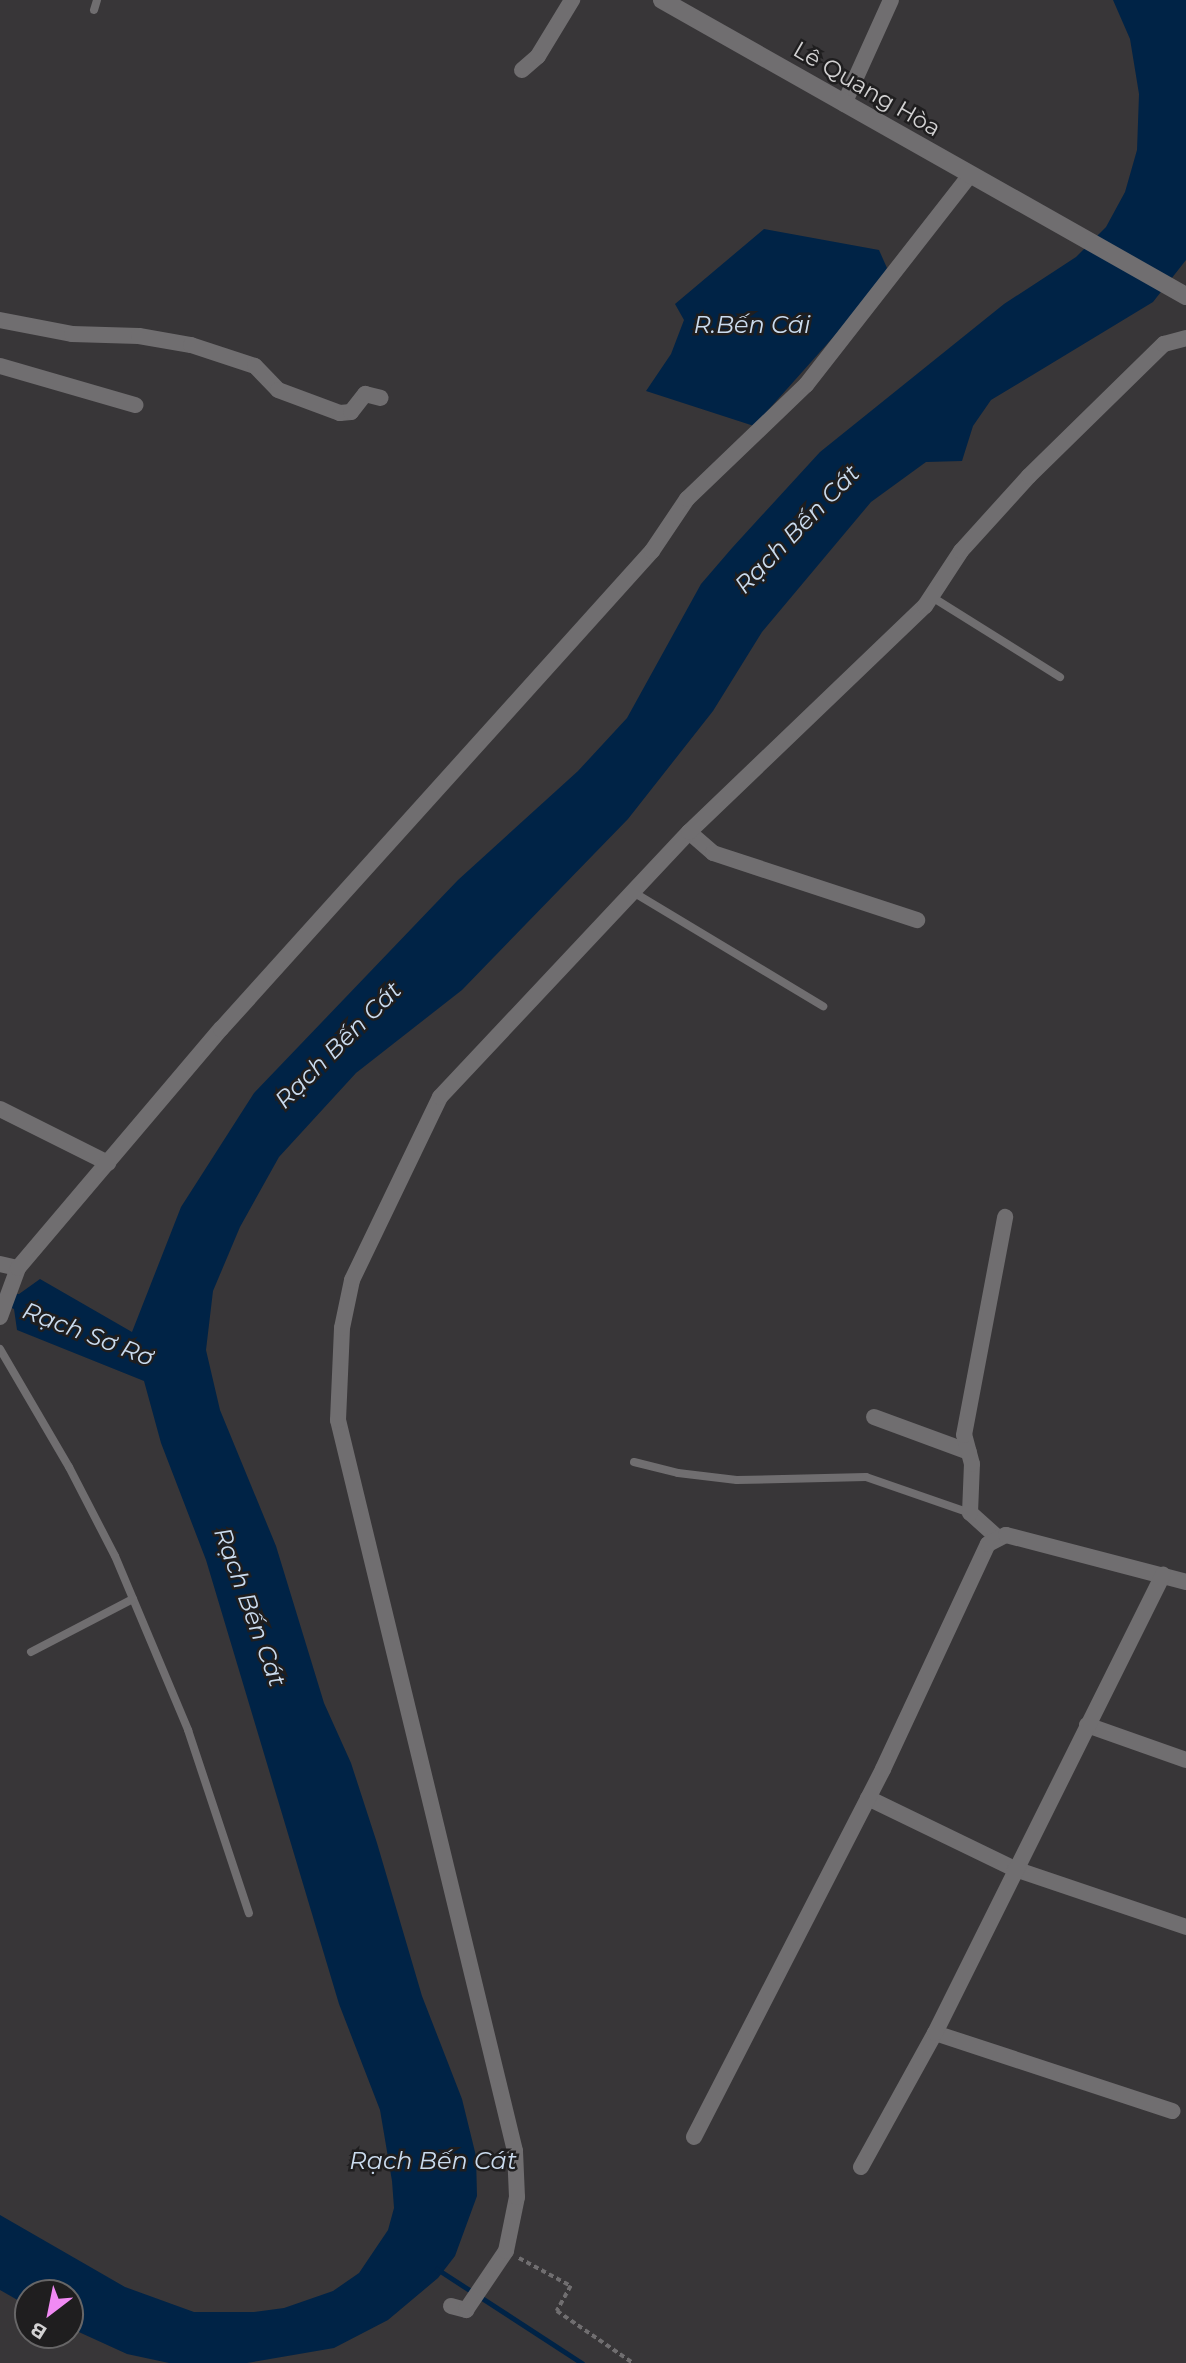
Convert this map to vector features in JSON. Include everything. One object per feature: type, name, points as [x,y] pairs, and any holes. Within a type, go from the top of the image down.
[{"type":"street","points":[[522,70],[538,56],[572,0]]},
{"type":"street","name":"Lê Quang Hòa","points":[[662,0],[1048,221],[1186,296]]},
{"type":"street","points":[[844,104],[891,0]]},
{"type":"street","points":[[0,1317],[16,1273],[108,1163],[313,924],[652,551],[687,499],[806,384],[969,176]]},
{"type":"street","points":[[0,320],[72,334],[139,336],[191,345],[255,366],[278,390],[340,413],[351,412],[365,394],[381,398]]},
{"type":"street","points":[[451,2306],[464,2311],[471,2305],[506,2251],[517,2197],[515,2151],[389,1648],[338,1420],[342,1328],[352,1280],[433,1106],[689,832],[932,597],[961,551],[1020,484],[1164,344],[1186,338]]},
{"type":"street","points":[[0,366],[135,405]]},
{"type":"street","points":[[689,832],[713,853],[917,920]]},
{"type":"street","points":[[0,1109],[108,1163]]},
{"type":"street","points":[[997,1537],[970,1513],[968,1452],[964,1435],[976,1354],[1005,1217]]},
{"type":"street","points":[[0,1264],[16,1273]]},
{"type":"street","points":[[874,1417],[968,1452]]},
{"type":"street","points":[[694,2137],[868,1798],[988,1544],[997,1537],[1006,1535],[1186,1582]]},
{"type":"street","points":[[860,2166],[935,2033],[1163,1575]]},
{"type":"street","points":[[1087,1725],[1186,1759]]},
{"type":"street","points":[[868,1798],[1015,1869],[1186,1927]]},
{"type":"street","points":[[935,2033],[1172,2111]]},
{"type":"lane","points":[[94,10],[97,0]]},
{"type":"lane","points":[[932,597],[1060,677]]},
{"type":"lane","points":[[633,892],[824,1006]]},
{"type":"lane","points":[[0,1349],[69,1467],[133,1599],[188,1730],[249,1913]]},
{"type":"lane","points":[[634,1462],[678,1473],[737,1480],[866,1477],[970,1513]]},
{"type":"lane","points":[[31,1652],[133,1599]]},
{"type":"path","points":[[506,2251],[571,2286],[557,2311],[633,2363]]},
{"type":"water","name":"Rạch Bến Cát","points":[[1113,0],[1186,0],[1186,260],[1153,302],[991,400],[973,426],[962,461],[926,462],[871,502],[762,632],[713,711],[628,819],[462,990],[356,1073],[279,1157],[240,1227],[213,1291],[206,1350],[220,1410],[276,1546],[324,1703],[351,1763],[377,1843],[422,1996],[462,2099],[476,2156],[477,2196],[455,2256],[438,2278],[388,2320],[334,2348],[247,2363],[169,2363],[127,2354],[84,2334],[84,2279],[14,2279],[14,2298],[0,2290],[0,2215],[125,2287],[194,2312],[254,2312],[284,2308],[333,2291],[359,2273],[388,2230],[394,2208],[392,2181],[380,2110],[339,2004],[206,1560],[161,1443],[144,1381],[17,1330],[14,1309],[0,1303],[0,1293],[19,1294],[40,1279],[132,1332],[181,1207],[254,1093],[458,880],[578,771],[627,718],[701,584],[732,548],[820,452],[1004,304],[1076,257],[1106,227],[1125,192],[1137,150],[1139,94],[1130,39]]},
{"type":"water","name":"R.Bến Cái","points":[[764,229],[879,250],[887,268],[877,288],[754,426],[646,391],[671,354],[684,320],[675,304]]},
{"type":"waterway","points":[[437,2269],[582,2363]]},
{"type":"water label","name":"Rạch Sơ Rơ","points":[[88,1334]]}]
